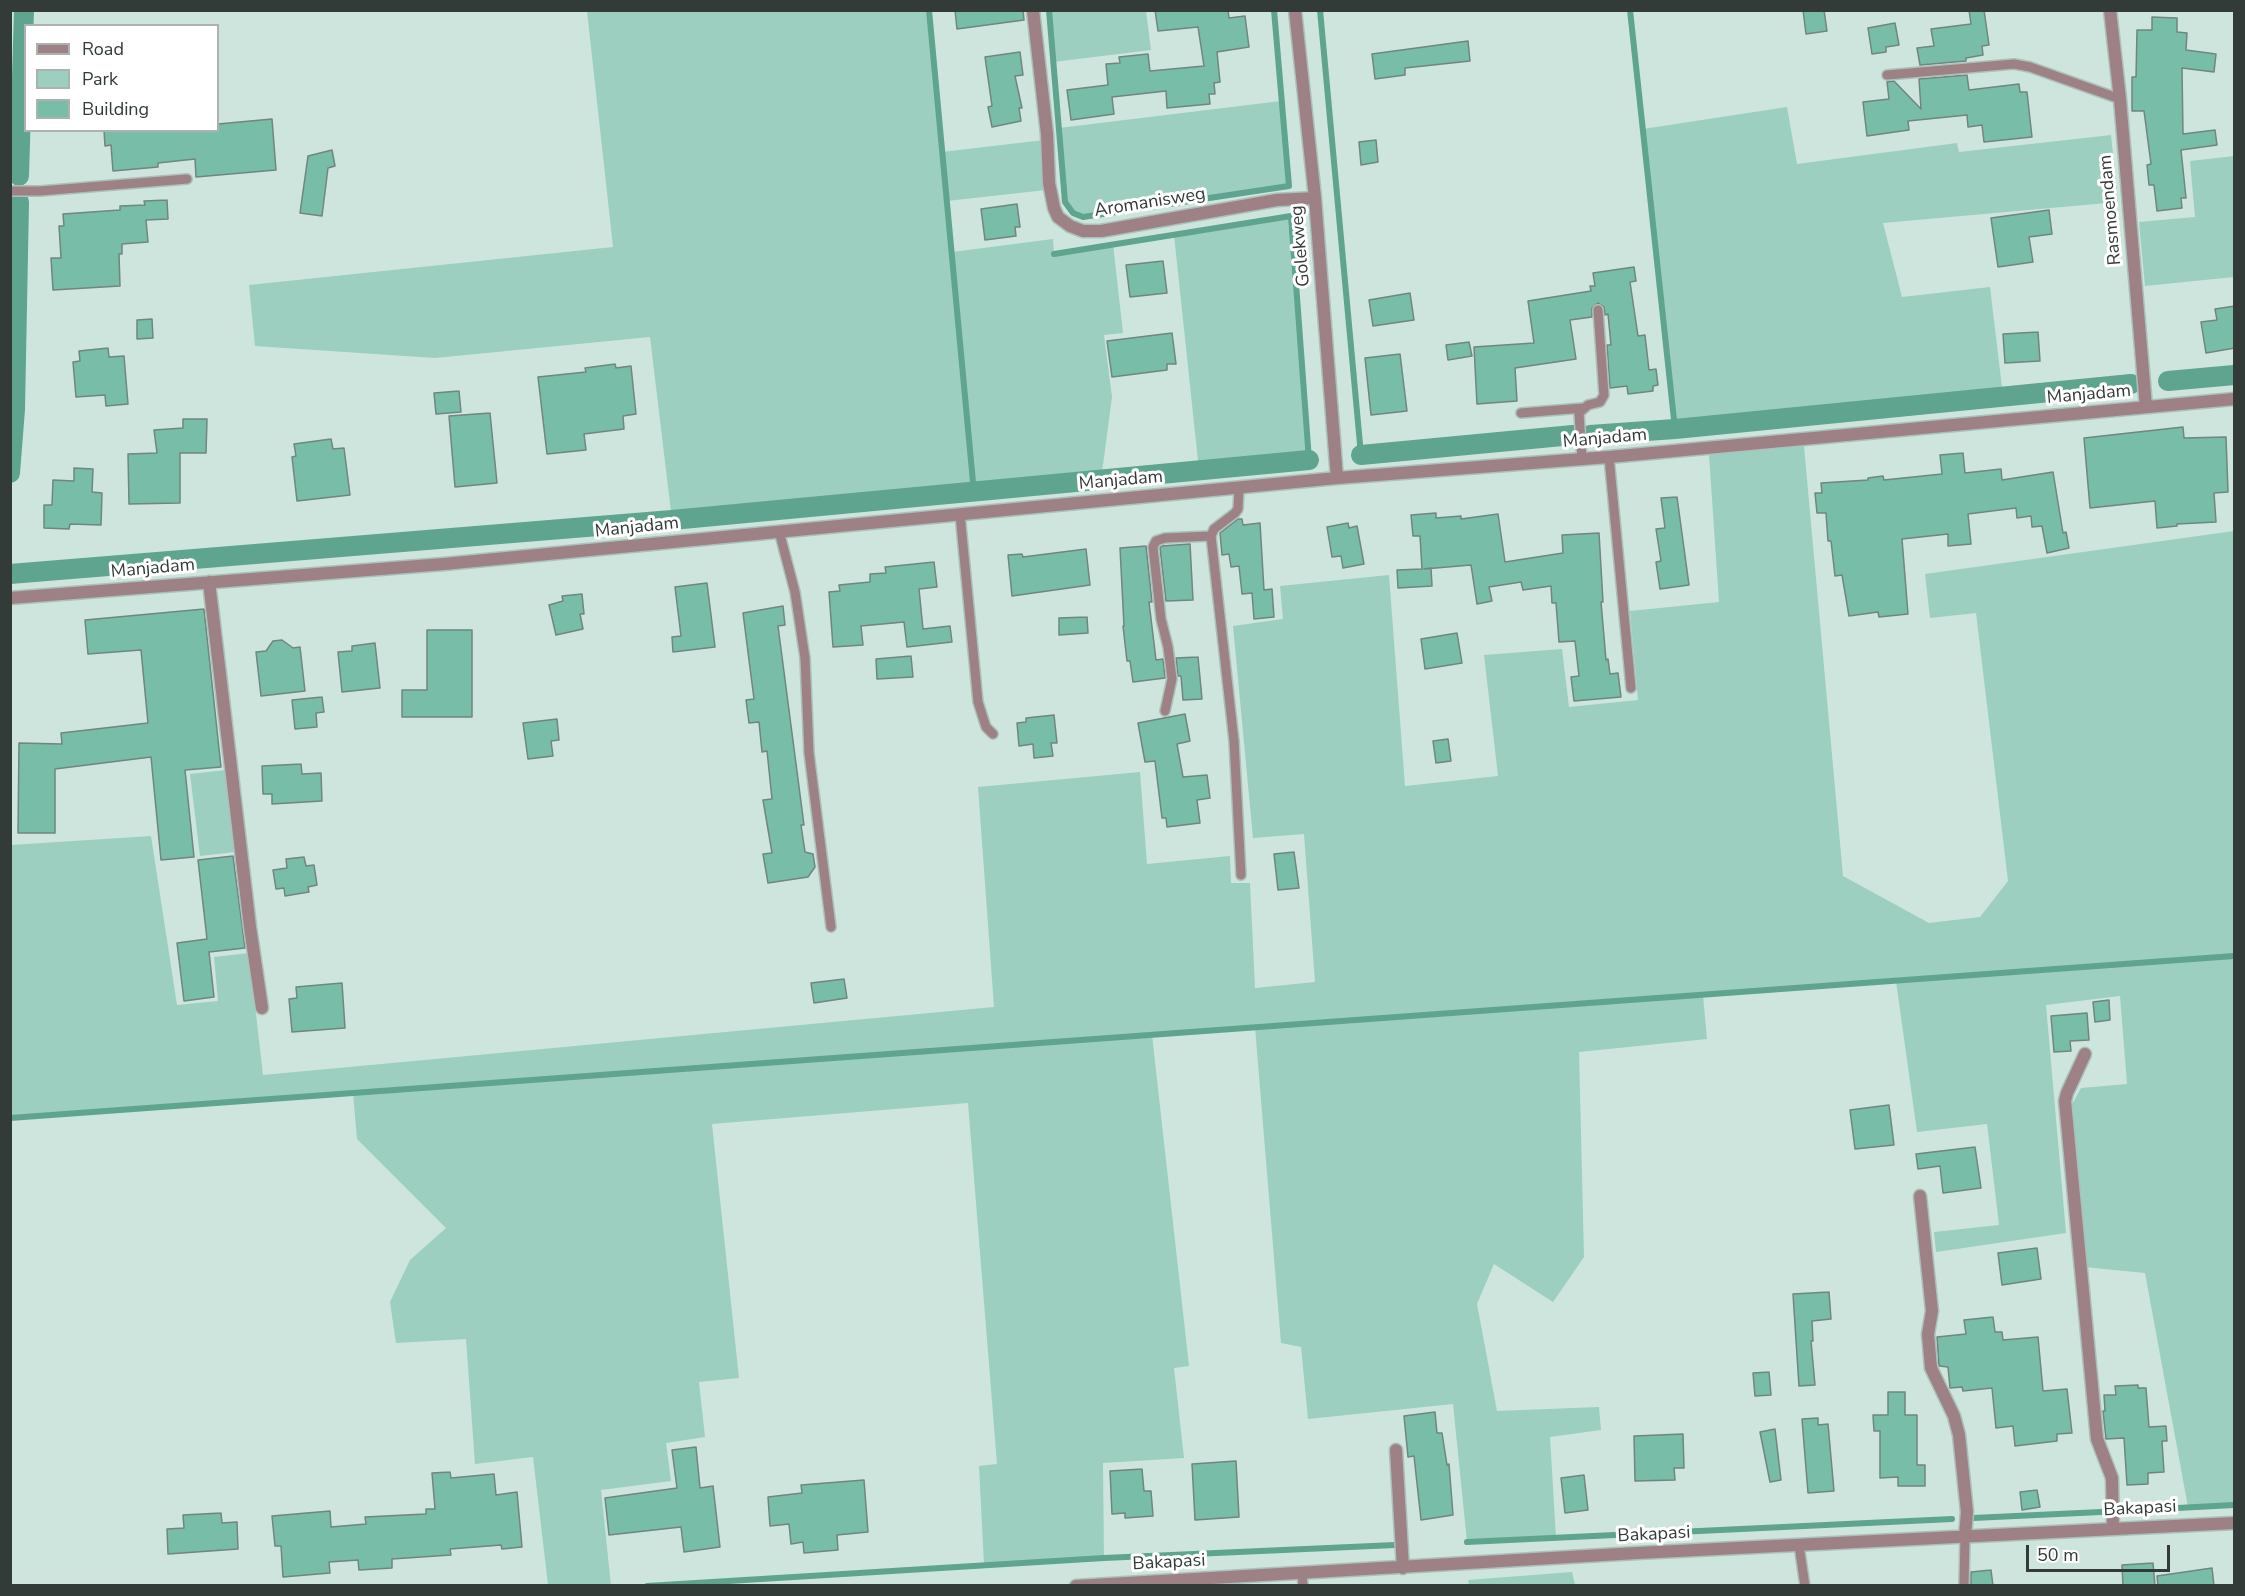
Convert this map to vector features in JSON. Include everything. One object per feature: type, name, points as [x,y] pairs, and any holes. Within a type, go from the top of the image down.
[{"type":"street","name":"Aromanisweg","points":[[1033,10],[1047,134],[1049,183],[1054,208],[1059,217],[1070,225],[1083,231],[1101,231],[1277,200],[1316,198]]},
{"type":"street","name":"Golekweg","points":[[1294,10],[1316,198],[1337,478]]},
{"type":"street","name":"Rasmoendam","points":[[2110,10],[2120,99],[2146,407]]},
{"type":"street","name":"Manjadam","points":[[10,598],[444,564],[1337,478],[1609,457],[2235,399]]},
{"type":"street","points":[[209,582],[262,1008]]},
{"type":"street","points":[[2085,1054],[2065,1101],[2097,1439],[2112,1478],[2113,1529]]},
{"type":"street","points":[[1920,1196],[1932,1311],[1928,1334],[1931,1368],[1954,1416],[1959,1435],[1967,1512],[1965,1536]]},
{"type":"street","points":[[1396,1450],[1403,1568]]},
{"type":"street","name":"Bakapasi","points":[[1076,1586],[1303,1579],[1403,1568],[2235,1522]]},
{"type":"lane","points":[[1887,75],[2014,64],[2030,67],[2120,99]]},
{"type":"lane","points":[[10,191],[40,191],[187,179]]},
{"type":"lane","points":[[1521,413],[1582,408],[1600,402],[1604,395],[1598,310]]},
{"type":"lane","points":[[1582,408],[1579,412],[1582,459]]},
{"type":"lane","points":[[1609,457],[1631,688]]},
{"type":"lane","points":[[1239,489],[1238,509],[1214,529],[1211,536],[1234,741],[1241,875]]},
{"type":"lane","points":[[960,514],[978,702],[986,727],[993,734]]},
{"type":"lane","points":[[779,531],[795,592],[805,658],[809,753],[831,927]]},
{"type":"lane","points":[[1165,711],[1172,679],[1168,647],[1161,619],[1153,547],[1156,541],[1165,538],[1211,536]]},
{"type":"lane","points":[[1964,1586],[1965,1536]]},
{"type":"lane","points":[[1799,1545],[1805,1586]]},
{"type":"green space","points":[[587,11],[929,11],[942,152],[1044,140],[1046,190],[947,201],[952,252],[1053,239],[1054,254],[1113,244],[1123,333],[1104,335],[1112,397],[1101,480],[672,520],[650,337],[435,358],[255,346],[249,285],[613,247]]},
{"type":"green space","points":[[1049,11],[1146,11],[1151,50],[1053,62]]},
{"type":"green space","points":[[1281,101],[1289,186],[1083,217],[1073,213],[1065,202],[1059,128]]},
{"type":"green space","points":[[1787,107],[1797,164],[1957,143],[1959,152],[2111,135],[2118,202],[1883,223],[1902,297],[1990,287],[2003,396],[1675,429],[1643,129]]},
{"type":"green space","points":[[2234,156],[2234,277],[2145,286],[2139,222],[2195,217],[2190,161]]},
{"type":"green space","points":[[1291,216],[1309,460],[1199,470],[1174,235]]},
{"type":"green space","points":[[1804,446],[1843,876],[1929,923],[1980,917],[2008,881],[1976,613],[1930,618],[1925,574],[2234,531],[2234,1505],[2188,1507],[2145,1273],[2084,1267],[2069,1110],[2081,1088],[2127,1084],[2120,996],[2046,1005],[2066,1233],[1936,1252],[1934,1232],[1999,1225],[1987,1124],[1917,1132],[1896,981],[1703,995],[1707,1039],[1579,1052],[1584,1257],[1553,1302],[1494,1264],[1477,1304],[1497,1411],[1599,1407],[1601,1430],[1550,1437],[1556,1538],[1467,1542],[1453,1404],[1308,1419],[1301,1347],[1281,1343],[1255,1027],[1152,1035],[1189,1366],[1174,1368],[1184,1458],[1103,1463],[1104,1558],[984,1565],[979,1466],[997,1464],[968,1103],[712,1124],[739,1378],[699,1382],[705,1437],[666,1443],[671,1481],[601,1490],[611,1586],[548,1585],[533,1457],[475,1464],[466,1339],[396,1343],[390,1302],[410,1260],[446,1228],[357,1139],[353,1093],[11,1118],[11,845],[151,836],[177,1005],[218,1001],[214,957],[249,953],[263,1075],[994,1007],[978,787],[1140,772],[1147,864],[1230,856],[1231,883],[1250,883],[1255,988],[1315,982],[1304,834],[1253,838],[1233,626],[1283,619],[1280,586],[1389,575],[1405,786],[1498,776],[1484,655],[1562,649],[1569,707],[1638,700],[1630,611],[1719,602],[1709,455]]},
{"type":"green space","points":[[226,770],[235,852],[200,856],[190,774]]},
{"type":"green space","points":[[1572,1572],[1575,1585],[1469,1585],[1468,1580]]},
{"type":"building","points":[[955,10],[1023,10],[1024,20],[957,29]]},
{"type":"building","points":[[1155,10],[1228,10],[1229,18],[1245,16],[1249,47],[1217,52],[1220,82],[1214,83],[1215,94],[1209,94],[1210,104],[1167,108],[1166,91],[1112,97],[1114,114],[1071,120],[1067,90],[1108,85],[1106,64],[1120,63],[1119,57],[1148,54],[1150,71],[1204,66],[1198,27],[1158,31]]},
{"type":"building","points":[[1803,10],[1824,10],[1827,31],[1806,34]]},
{"type":"building","points":[[1969,10],[1984,10],[1989,45],[1982,46],[1983,55],[1966,58],[1966,61],[1920,65],[1917,48],[1934,46],[1931,29],[1971,24]]},
{"type":"building","points":[[2152,17],[2177,18],[2177,32],[2187,33],[2186,50],[2216,54],[2214,72],[2182,68],[2183,134],[2215,130],[2217,145],[2181,150],[2186,198],[2181,198],[2182,208],[2157,211],[2154,185],[2149,185],[2147,165],[2151,164],[2144,111],[2132,111],[2132,77],[2136,77],[2137,30],[2152,30]]},
{"type":"building","points":[[1895,23],[1899,45],[1886,47],[1886,52],[1872,54],[1868,28]]},
{"type":"building","points":[[1468,41],[1470,61],[1405,68],[1405,75],[1375,79],[1372,54]]},
{"type":"building","points":[[1020,52],[1023,75],[1015,76],[1022,108],[1019,108],[1021,121],[992,127],[988,107],[992,106],[985,57]]},
{"type":"building","points":[[1967,75],[1969,90],[2019,84],[2020,92],[2027,92],[2032,137],[1984,142],[1982,125],[1968,127],[1967,115],[1908,121],[1909,130],[1867,136],[1863,102],[1889,99],[1887,82],[1894,81],[1921,109],[1919,79]]},
{"type":"building","points":[[272,119],[276,170],[196,177],[195,159],[158,163],[158,167],[113,171],[111,145],[105,146],[104,132],[219,132],[219,124]]},
{"type":"building","points":[[1376,140],[1378,162],[1361,165],[1359,142]]},
{"type":"building","points":[[332,150],[335,166],[328,168],[322,216],[300,213],[308,156]]},
{"type":"building","points":[[167,200],[168,219],[146,220],[148,242],[122,244],[122,254],[119,254],[120,286],[53,290],[51,258],[61,258],[59,226],[64,226],[63,214],[120,210],[120,206],[145,205],[144,201]]},
{"type":"building","points":[[1017,204],[1020,227],[1015,227],[1016,236],[985,240],[981,209]]},
{"type":"building","points":[[2049,210],[2052,234],[2029,237],[2033,262],[1998,267],[1991,218]]},
{"type":"building","points":[[1163,261],[1167,293],[1130,297],[1126,265]]},
{"type":"building","points":[[1634,267],[1636,281],[1630,282],[1638,336],[1645,335],[1649,370],[1656,369],[1658,385],[1653,386],[1653,391],[1628,394],[1627,386],[1610,388],[1607,345],[1611,345],[1608,314],[1605,315],[1604,307],[1598,303],[1592,308],[1592,317],[1570,320],[1576,359],[1515,368],[1517,401],[1477,404],[1474,347],[1534,343],[1528,301],[1591,291],[1590,286],[1595,286],[1593,273]]},
{"type":"building","points":[[1410,293],[1414,320],[1373,326],[1369,300]]},
{"type":"building","points":[[2235,306],[2235,348],[2206,353],[2201,322],[2217,320],[2215,309]]},
{"type":"building","points":[[152,319],[153,338],[137,339],[137,320]]},
{"type":"building","points":[[2038,332],[2040,361],[2005,363],[2003,334]]},
{"type":"building","points":[[1172,333],[1176,364],[1167,364],[1167,370],[1112,377],[1107,341]]},
{"type":"building","points":[[1469,342],[1472,356],[1448,360],[1446,345]]},
{"type":"building","points":[[108,348],[109,357],[124,356],[128,404],[106,406],[105,395],[76,397],[73,362],[80,361],[79,351]]},
{"type":"building","points":[[1400,354],[1407,411],[1371,415],[1365,358]]},
{"type":"building","points":[[615,364],[616,368],[631,366],[636,414],[623,416],[624,429],[584,434],[586,450],[547,454],[538,377],[586,372],[585,368]]},
{"type":"building","points":[[459,391],[461,412],[436,414],[434,393]]},
{"type":"building","points":[[490,413],[497,483],[455,487],[449,416]]},
{"type":"building","points":[[183,419],[207,419],[206,453],[180,453],[180,503],[129,504],[128,454],[157,453],[154,430],[183,428]]},
{"type":"building","points":[[2183,427],[2184,438],[2226,437],[2228,492],[2214,493],[2216,522],[2177,524],[2177,526],[2157,528],[2155,501],[2090,508],[2084,438]]},
{"type":"building","points":[[331,439],[333,449],[344,448],[350,495],[297,501],[292,457],[296,456],[294,444]]},
{"type":"building","points":[[1963,453],[1965,473],[2001,469],[2002,480],[2053,472],[2063,533],[2066,532],[2069,548],[2047,553],[2042,526],[2032,527],[2031,516],[2017,518],[2016,508],[1968,514],[1971,544],[1948,546],[1948,534],[1902,539],[1908,614],[1879,617],[1878,612],[1849,616],[1842,575],[1835,576],[1831,541],[1828,541],[1826,513],[1817,513],[1815,493],[1822,493],[1821,483],[1868,480],[1868,478],[1883,476],[1884,480],[1942,474],[1940,455]]},
{"type":"building","points":[[74,468],[93,469],[92,492],[102,493],[101,525],[70,524],[69,529],[44,528],[44,505],[52,505],[53,480],[74,481]]},
{"type":"building","points":[[1677,497],[1689,585],[1660,589],[1656,562],[1661,561],[1656,529],[1665,528],[1661,498]]},
{"type":"building","points":[[1436,513],[1436,518],[1461,516],[1461,519],[1498,514],[1505,562],[1563,553],[1562,535],[1599,533],[1603,602],[1601,602],[1606,660],[1608,659],[1610,674],[1618,673],[1621,697],[1574,701],[1571,677],[1579,676],[1575,641],[1559,642],[1556,603],[1552,603],[1551,586],[1523,590],[1521,582],[1489,587],[1492,601],[1477,604],[1471,565],[1431,568],[1432,586],[1398,588],[1397,570],[1422,569],[1420,536],[1413,536],[1411,515]]},
{"type":"building","points":[[1238,519],[1242,519],[1243,525],[1260,523],[1264,590],[1272,589],[1274,617],[1254,619],[1252,593],[1242,594],[1239,566],[1231,567],[1229,554],[1222,555],[1220,533]]},
{"type":"building","points":[[1348,523],[1349,528],[1357,526],[1364,564],[1343,568],[1341,556],[1332,557],[1327,527]]},
{"type":"building","points":[[1190,544],[1193,600],[1166,601],[1160,548]]},
{"type":"building","points":[[1146,546],[1152,602],[1149,602],[1156,660],[1163,659],[1165,678],[1133,682],[1130,661],[1127,661],[1123,626],[1120,548]]},
{"type":"building","points":[[1086,549],[1090,585],[1012,596],[1008,555],[1022,554],[1023,557]]},
{"type":"building","points":[[934,562],[937,587],[919,589],[923,629],[950,626],[952,642],[907,647],[904,622],[861,626],[863,645],[833,647],[829,592],[840,591],[839,585],[870,582],[870,574],[886,573],[885,567]]},
{"type":"building","points":[[707,583],[715,647],[673,652],[672,637],[681,636],[675,587]]},
{"type":"building","points":[[582,594],[584,614],[580,614],[583,629],[556,635],[549,605],[563,601],[562,596]]},
{"type":"building","points":[[783,606],[785,625],[778,626],[804,825],[801,825],[805,852],[813,854],[815,867],[808,877],[768,883],[763,854],[772,853],[763,800],[772,799],[767,751],[762,752],[759,722],[749,723],[746,700],[754,699],[743,613]]},
{"type":"building","points":[[204,609],[221,767],[185,770],[194,857],[161,860],[151,757],[55,769],[55,833],[18,833],[19,743],[62,744],[61,733],[148,723],[141,650],[88,654],[85,620]]},
{"type":"building","points":[[1087,617],[1088,633],[1059,635],[1059,618]]},
{"type":"building","points":[[427,630],[472,630],[472,717],[402,717],[402,690],[427,690]]},
{"type":"building","points":[[1457,633],[1462,663],[1425,669],[1421,639]]},
{"type":"building","points":[[282,640],[293,648],[300,647],[305,691],[261,696],[256,652],[266,651],[273,641]]},
{"type":"building","points":[[375,643],[380,688],[342,692],[338,652],[352,651],[352,646]]},
{"type":"building","points":[[911,656],[913,677],[877,679],[876,659]]},
{"type":"building","points":[[1198,657],[1202,699],[1183,700],[1181,676],[1178,676],[1176,658]]},
{"type":"building","points":[[322,697],[324,712],[316,713],[317,727],[295,729],[292,700]]},
{"type":"building","points":[[1185,714],[1190,741],[1177,744],[1183,777],[1207,775],[1210,798],[1197,800],[1200,823],[1167,827],[1166,818],[1162,818],[1155,761],[1145,762],[1138,723]]},
{"type":"building","points":[[1054,715],[1057,743],[1051,743],[1053,756],[1034,758],[1033,744],[1019,746],[1017,723],[1026,722],[1026,718]]},
{"type":"building","points":[[557,719],[559,740],[551,741],[553,756],[528,759],[523,723]]},
{"type":"building","points":[[1448,739],[1451,761],[1436,763],[1433,741]]},
{"type":"building","points":[[301,764],[302,774],[321,773],[322,801],[272,804],[272,794],[263,794],[262,766]]},
{"type":"building","points":[[1294,852],[1299,888],[1278,890],[1274,854]]},
{"type":"building","points":[[233,856],[245,948],[209,952],[214,997],[184,1001],[177,943],[207,939],[198,860]]},
{"type":"building","points":[[304,857],[306,866],[314,865],[317,885],[308,887],[309,892],[285,896],[284,888],[276,889],[273,870],[287,868],[286,859]]},
{"type":"building","points":[[844,979],[847,998],[814,1003],[811,983]]},
{"type":"building","points":[[342,983],[345,1028],[292,1032],[289,999],[297,998],[296,987]]},
{"type":"building","points":[[2109,1000],[2110,1020],[2095,1022],[2093,1002]]},
{"type":"building","points":[[2087,1013],[2089,1040],[2070,1041],[2071,1051],[2054,1052],[2051,1016]]},
{"type":"building","points":[[1889,1105],[1894,1145],[1855,1149],[1850,1110]]},
{"type":"building","points":[[1975,1147],[1981,1188],[1943,1193],[1940,1166],[1918,1169],[1916,1154]]},
{"type":"building","points":[[2037,1248],[2041,1279],[2002,1285],[1998,1253]]},
{"type":"building","points":[[1829,1292],[1831,1319],[1812,1321],[1813,1341],[1811,1341],[1815,1385],[1799,1386],[1793,1294]]},
{"type":"building","points":[[1993,1317],[1995,1332],[2002,1332],[2003,1340],[2038,1337],[2043,1391],[2067,1389],[2072,1433],[2057,1434],[2057,1441],[2015,1446],[2013,1426],[1996,1428],[1992,1388],[1963,1391],[1962,1387],[1950,1388],[1948,1367],[1939,1366],[1937,1337],[1966,1334],[1964,1320]]},
{"type":"building","points":[[1769,1372],[1771,1395],[1755,1396],[1753,1373]]},
{"type":"building","points":[[2138,1385],[2138,1388],[2146,1388],[2149,1427],[2166,1426],[2167,1441],[2162,1441],[2164,1472],[2148,1473],[2148,1484],[2127,1485],[2124,1438],[2106,1439],[2104,1395],[2116,1395],[2115,1386]]},
{"type":"building","points":[[1888,1392],[1905,1392],[1905,1415],[1917,1415],[1917,1465],[1925,1465],[1925,1486],[1898,1486],[1898,1477],[1880,1478],[1880,1431],[1874,1431],[1873,1415],[1888,1415]]},
{"type":"building","points":[[1435,1412],[1437,1433],[1442,1433],[1447,1465],[1449,1464],[1453,1515],[1421,1520],[1414,1456],[1408,1457],[1404,1416]]},
{"type":"building","points":[[1818,1418],[1818,1425],[1828,1424],[1834,1491],[1808,1493],[1802,1419]]},
{"type":"building","points":[[1775,1429],[1781,1480],[1770,1482],[1760,1432]]},
{"type":"building","points":[[1683,1434],[1684,1468],[1674,1468],[1675,1480],[1635,1481],[1634,1436]]},
{"type":"building","points":[[696,1447],[700,1488],[713,1486],[720,1547],[684,1552],[681,1527],[609,1535],[605,1498],[677,1488],[672,1450]]},
{"type":"building","points":[[1236,1461],[1239,1517],[1195,1520],[1192,1464]]},
{"type":"building","points":[[1142,1469],[1144,1491],[1151,1491],[1153,1516],[1125,1518],[1125,1513],[1112,1514],[1110,1471]]},
{"type":"building","points":[[450,1472],[451,1478],[494,1474],[496,1495],[517,1492],[522,1547],[502,1549],[501,1545],[450,1549],[451,1555],[392,1559],[392,1568],[359,1570],[358,1560],[329,1562],[330,1573],[283,1577],[281,1546],[275,1546],[272,1516],[330,1511],[331,1527],[366,1524],[365,1517],[426,1514],[426,1509],[435,1509],[432,1473]]},
{"type":"building","points":[[1584,1475],[1588,1510],[1565,1513],[1561,1478]]},
{"type":"building","points":[[864,1480],[868,1532],[837,1535],[838,1550],[804,1553],[803,1542],[791,1544],[789,1524],[770,1526],[768,1497],[802,1493],[801,1485]]},
{"type":"building","points":[[2037,1490],[2040,1507],[2022,1510],[2020,1492]]},
{"type":"building","points":[[221,1513],[222,1523],[237,1522],[238,1549],[168,1554],[167,1529],[184,1528],[183,1515]]},
{"type":"building","points":[[2153,1563],[2155,1586],[2123,1586],[2122,1565]]},
{"type":"building","points":[[2212,1568],[2214,1586],[2158,1586],[2157,1576]]},
{"type":"building","points":[[1991,1570],[1993,1586],[1971,1586],[1971,1572]]},
{"type":"waterway","points":[[19,176],[24,10]]},
{"type":"waterway","points":[[929,10],[974,493]]},
{"type":"waterway","points":[[1049,10],[1065,202],[1073,213],[1083,217],[1289,186],[1274,10]]},
{"type":"waterway","points":[[1320,10],[1361,455]]},
{"type":"waterway","points":[[1630,10],[1675,429]]},
{"type":"waterway","points":[[10,473],[15,409],[19,202]]},
{"type":"waterway","points":[[1054,254],[1291,216],[1309,460]]},
{"type":"waterway","points":[[2168,381],[2234,375]]},
{"type":"waterway","points":[[1590,435],[1675,429],[2131,384]]},
{"type":"waterway","points":[[1361,455],[1573,435]]},
{"type":"waterway","points":[[10,574],[672,520],[1309,460]]},
{"type":"waterway","points":[[10,1118],[2234,956]]},
{"type":"waterway","points":[[2121,1511],[2234,1505]]},
{"type":"waterway","points":[[1973,1518],[2101,1512]]},
{"type":"waterway","points":[[1467,1542],[1952,1519]]},
{"type":"waterway","points":[[647,1586],[1104,1558],[1395,1545]]}]
